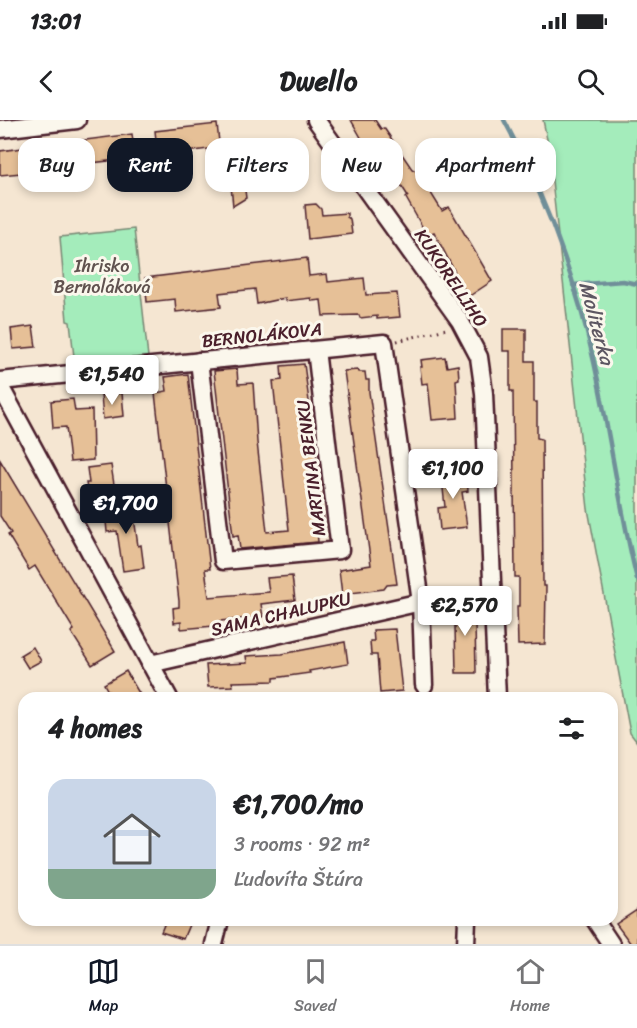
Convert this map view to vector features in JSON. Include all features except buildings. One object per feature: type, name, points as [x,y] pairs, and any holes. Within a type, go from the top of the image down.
[{"type":"street","points":[[0,129],[77,120]]},
{"type":"street","name":"KUKORELLIHO","points":[[316,120],[460,321],[479,357],[484,393],[497,692]]},
{"type":"street","points":[[384,343],[421,602],[424,685]]},
{"type":"street","name":"BERNOLÁKOVA","points":[[0,381],[384,343]]},
{"type":"street","name":"MARTINA BENKU","points":[[198,361],[223,561],[340,550],[316,350]]},
{"type":"street","points":[[0,386],[166,692]]},
{"type":"street","name":"SAMA CHALUPKU","points":[[150,664],[421,602]]},
{"type":"street","points":[[214,944],[218,926]]},
{"type":"street","points":[[466,944],[467,926]]},
{"type":"street","points":[[599,926],[611,944]]},
{"type":"path","points":[[384,343],[409,339],[447,328],[460,321]]},
{"type":"green space","points":[[543,120],[637,120],[637,742],[630,733],[588,509],[553,192],[556,192],[556,138],[547,138]]},
{"type":"green space","name":"Ihrisko Bernoláková","points":[[134,229],[149,366],[76,374],[70,322],[67,321],[60,237]]},
{"type":"waterway","name":"Moliterka","points":[[504,120],[548,213],[581,310],[590,343],[637,579]]},
{"type":"waterway","points":[[573,285],[623,281],[637,284]]}]
